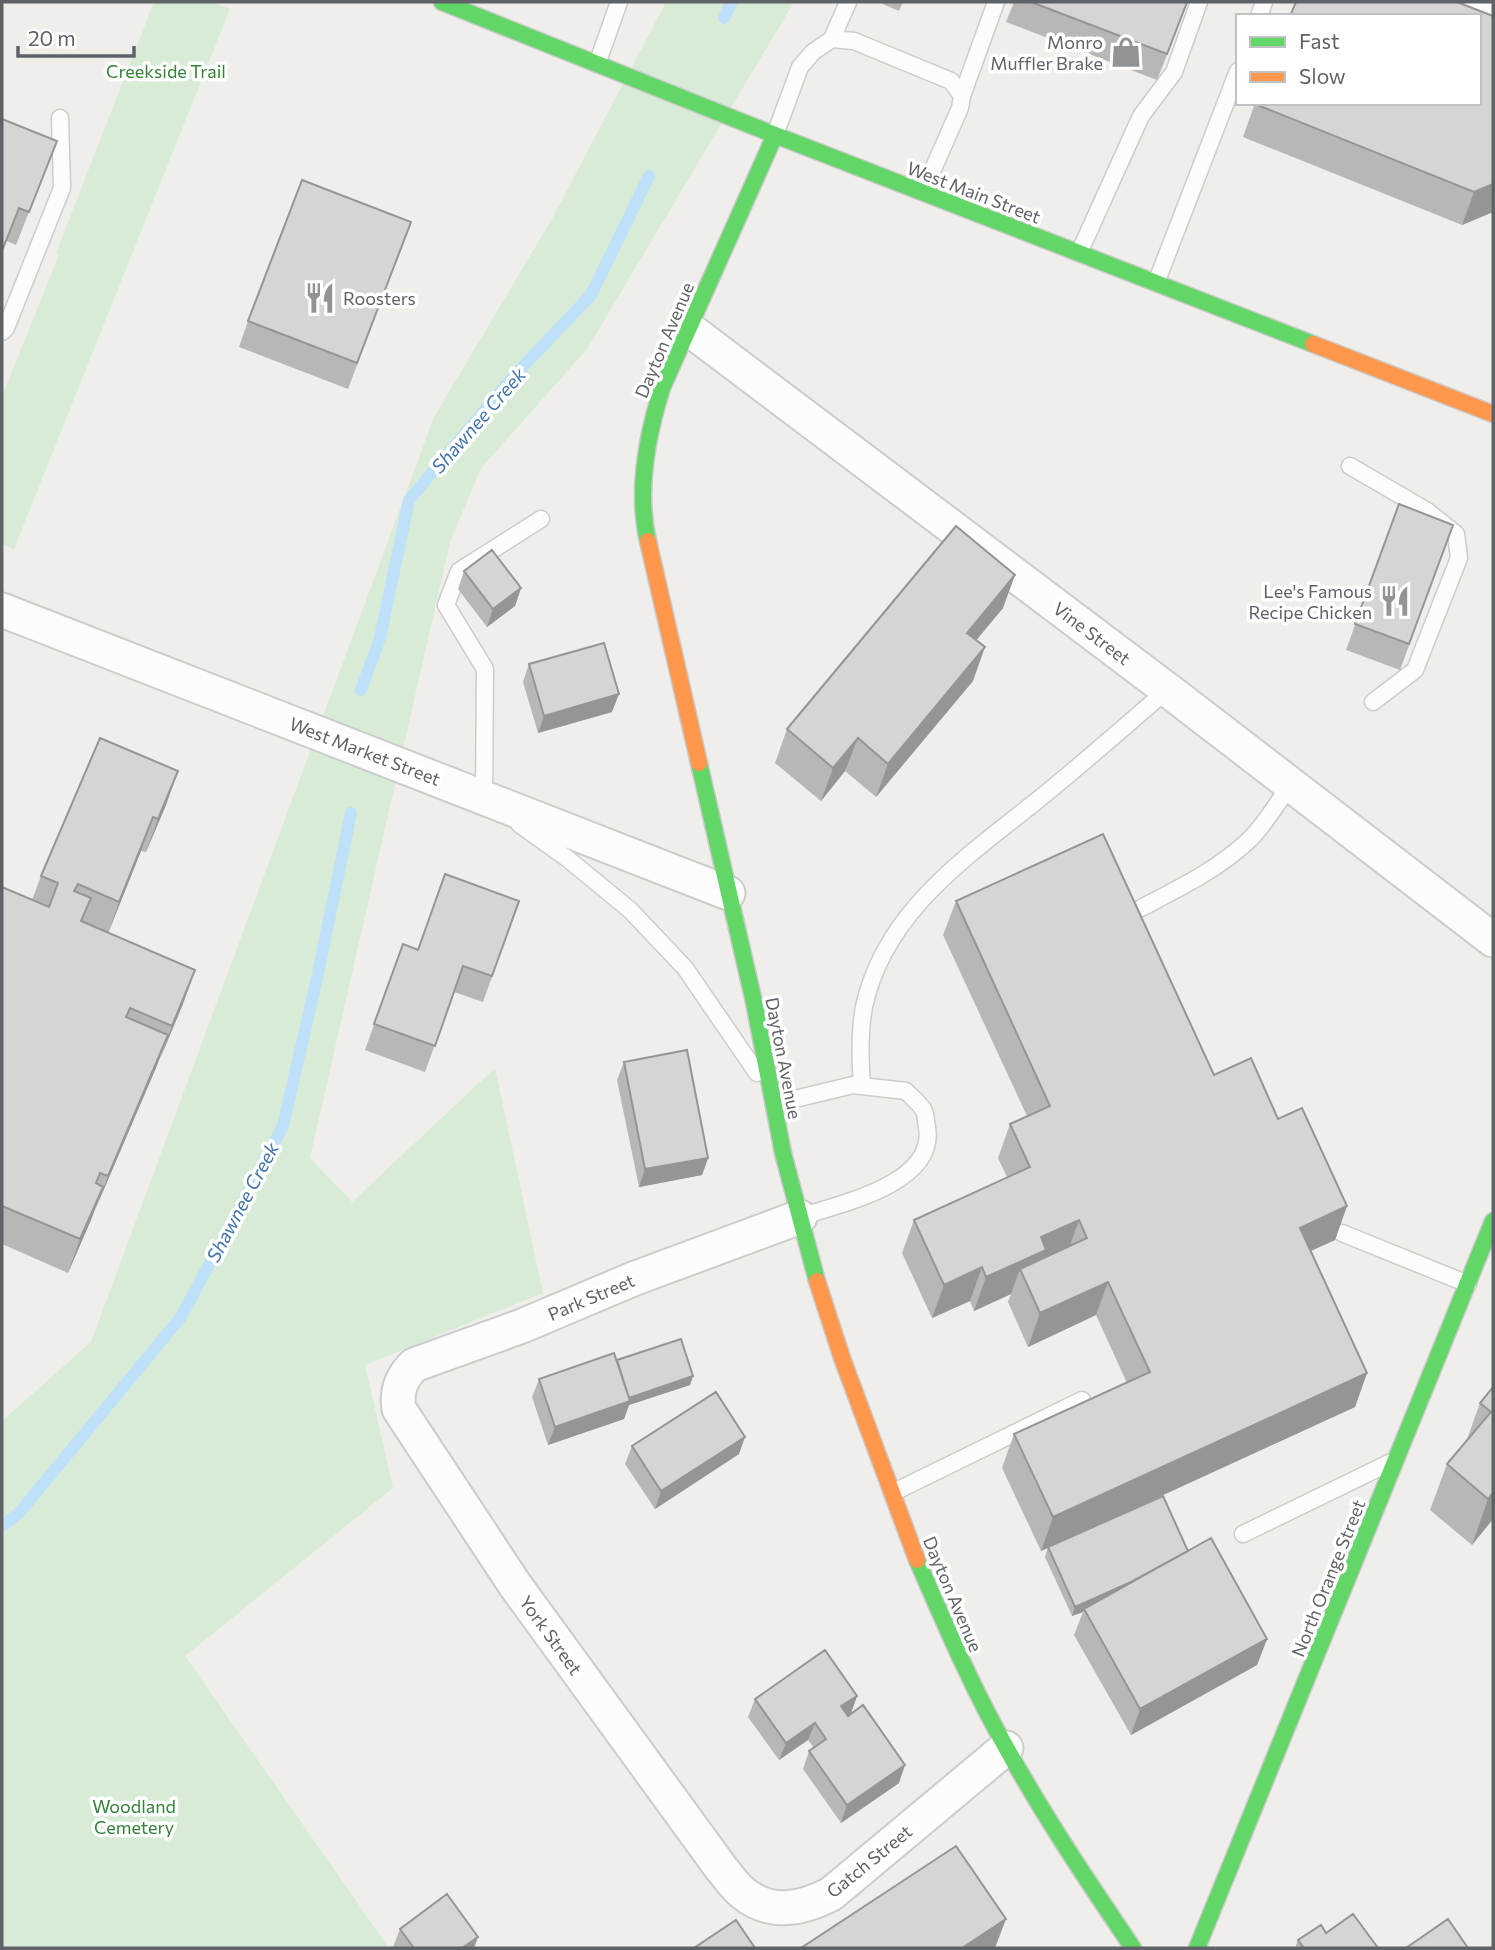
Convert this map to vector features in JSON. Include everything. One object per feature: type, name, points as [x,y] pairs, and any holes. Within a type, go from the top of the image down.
[{"type":"main road","name":"West Main Street","points":[[442,2],[775,135],[1493,414]]},
{"type":"main road","name":"Dayton Avenue","points":[[775,135],[662,388],[651,422],[643,466],[646,534],[754,1002],[783,1153],[811,1262],[842,1358],[891,1493],[943,1621],[1006,1748],[1065,1848],[1133,1948]]},
{"type":"main road","name":"North Orange Street","points":[[1197,1948],[1493,1221]]},
{"type":"street","name":"Vine Street","points":[[689,329],[1493,940]]},
{"type":"street","name":"West Market Street","points":[[2,610],[728,893]]},
{"type":"street","name":"Park Street","points":[[396,1394],[405,1373],[414,1365],[522,1326],[633,1279],[800,1217]]},
{"type":"street","name":"York Street","points":[[396,1394],[399,1409],[515,1585],[720,1868]]},
{"type":"street","name":"Gatch Street","points":[[720,1868],[743,1893],[763,1904],[787,1909],[811,1905],[831,1894],[1006,1748]]},
{"type":"lane","points":[[597,64],[619,2]]},
{"type":"lane","points":[[775,135],[800,67],[813,52],[832,39],[848,2]]},
{"type":"lane","points":[[923,192],[952,127],[996,2]]},
{"type":"lane","points":[[1079,253],[1141,116],[1174,72],[1199,2]]},
{"type":"lane","points":[[1472,2],[1493,10]]},
{"type":"lane","points":[[832,39],[854,41],[951,81],[962,96]]},
{"type":"lane","points":[[1156,283],[1236,76]]},
{"type":"lane","points":[[2,332],[6,328],[62,188],[60,118]]},
{"type":"lane","points":[[1350,466],[1427,511],[1456,534],[1459,558],[1415,670],[1373,702]]},
{"type":"lane","points":[[541,519],[459,571],[446,605],[485,669],[482,797],[568,859],[630,910],[685,968],[772,1098],[862,1086],[906,1091],[924,1111],[929,1137],[918,1163],[887,1187],[800,1217]]},
{"type":"lane","points":[[862,1086],[860,1045],[864,1007],[873,978],[900,927],[916,904],[941,878],[1052,789],[1167,690]]},
{"type":"lane","points":[[1141,908],[1204,875],[1230,856],[1262,825],[1291,784]]},
{"type":"lane","points":[[1342,1233],[1468,1284]]},
{"type":"lane","points":[[891,1493],[1082,1400]]},
{"type":"lane","points":[[1243,1534],[1397,1459]]},
{"type":"green space","name":"Creekside Trail","points":[[154,2],[211,2],[230,9],[14,549],[2,544],[2,396],[59,255],[56,253]]},
{"type":"green space","name":"Woodland Cemetery","points":[[666,2],[794,2],[587,349],[481,468],[450,542],[310,1158],[352,1202],[495,1068],[543,1293],[365,1365],[393,1488],[185,1656],[389,1948],[2,1948],[2,1421],[91,1342],[434,417],[552,219]]},
{"type":"building","points":[[1031,2],[1187,2],[1167,54]]},
{"type":"building","points":[[1296,2],[1457,2],[1493,16],[1493,184],[1474,192],[1257,105],[1481,105],[1481,14],[1291,14]]},
{"type":"building","points":[[2,119],[57,141],[29,212],[19,208],[2,251]]},
{"type":"building","name":"Roosters","points":[[302,180],[411,222],[357,363],[248,321]]},
{"type":"building","name":"Lee's Famous Recipe Chicken","points":[[1399,504],[1453,525],[1409,644],[1355,624]]},
{"type":"building","points":[[956,526],[1015,575],[967,633],[985,647],[888,764],[858,738],[833,768],[787,729]]},
{"type":"building","points":[[492,550],[521,588],[493,609],[464,571]]},
{"type":"building","points":[[604,643],[619,694],[544,716],[529,664]]},
{"type":"building","points":[[100,738],[178,771],[158,819],[153,817],[119,902],[78,884],[74,891],[91,898],[81,921],[195,970],[172,1026],[130,1008],[126,1017],[168,1035],[108,1176],[100,1173],[96,1183],[103,1187],[80,1239],[2,1206],[2,887],[49,907],[58,883],[41,876]]},
{"type":"building","points":[[1103,834],[1214,1075],[1251,1058],[1278,1119],[1302,1108],[1347,1206],[1300,1228],[1367,1373],[1053,1517],[1014,1434],[1150,1372],[1108,1282],[1040,1313],[1020,1269],[1087,1238],[1079,1220],[1041,1237],[1046,1250],[986,1277],[982,1267],[944,1285],[914,1220],[1030,1167],[1010,1124],[1050,1106],[956,901]]},
{"type":"building","points":[[445,874],[519,901],[492,976],[463,966],[435,1046],[374,1024],[403,944],[418,950]]},
{"type":"building","points":[[687,1050],[708,1158],[645,1169],[624,1062]]},
{"type":"building","points":[[681,1339],[693,1376],[629,1398],[617,1360]]},
{"type":"building","points":[[614,1353],[630,1401],[555,1427],[539,1379]]},
{"type":"building","points":[[1493,1387],[1493,1493],[1488,1499],[1447,1464],[1491,1412],[1480,1403]]},
{"type":"building","points":[[716,1392],[745,1437],[661,1491],[632,1446]]},
{"type":"building","points":[[1163,1496],[1188,1551],[1131,1582],[1075,1607],[1048,1547]]},
{"type":"building","points":[[1211,1538],[1267,1639],[1140,1709],[1084,1609]]},
{"type":"building","points":[[825,1650],[857,1696],[841,1706],[848,1716],[863,1705],[905,1765],[847,1805],[809,1751],[826,1739],[815,1723],[786,1743],[755,1699]]},
{"type":"building","points":[[956,1846],[1006,1919],[962,1948],[801,1948]]},
{"type":"building","points":[[447,1894],[478,1937],[462,1948],[414,1948],[400,1929]]},
{"type":"building","points":[[1353,1914],[1378,1948],[1304,1948],[1298,1940],[1321,1925],[1326,1933]]},
{"type":"building","points":[[1448,1919],[1468,1948],[1406,1948]]},
{"type":"building","points":[[736,1920],[755,1948],[694,1948]]},
{"type":"waterway","name":"Shawnee Creek","points":[[724,18],[732,2]]},
{"type":"waterway","name":"Shawnee Creek","points":[[361,690],[380,638],[409,500],[510,380],[591,295],[649,176]]},
{"type":"waterway","name":"Shawnee Creek","points":[[2,1526],[19,1513],[181,1317],[283,1126],[351,813]]},
{"type":"traffic: fast","points":[[442,2],[1313,344]]},
{"type":"traffic: fast","points":[[648,541],[643,483],[648,444],[662,388],[775,135]]},
{"type":"traffic: fast","points":[[699,763],[754,1002],[783,1153],[817,1281]]},
{"type":"traffic: fast","points":[[1197,1948],[1493,1221]]},
{"type":"traffic: fast","points":[[917,1560],[994,1726],[1052,1825],[1133,1948]]},
{"type":"traffic: slow","points":[[1313,344],[1493,414]]},
{"type":"traffic: slow","points":[[648,541],[699,763]]},
{"type":"traffic: slow","points":[[817,1281],[842,1358],[917,1560]]},
{"type":"place","name":"Monro Muffler Brake","points":[[1126,52]]},
{"type":"place","name":"Roosters","points":[[320,298]]},
{"type":"place","name":"Lee's Famous Recipe Chicken","points":[[1395,601]]}]
